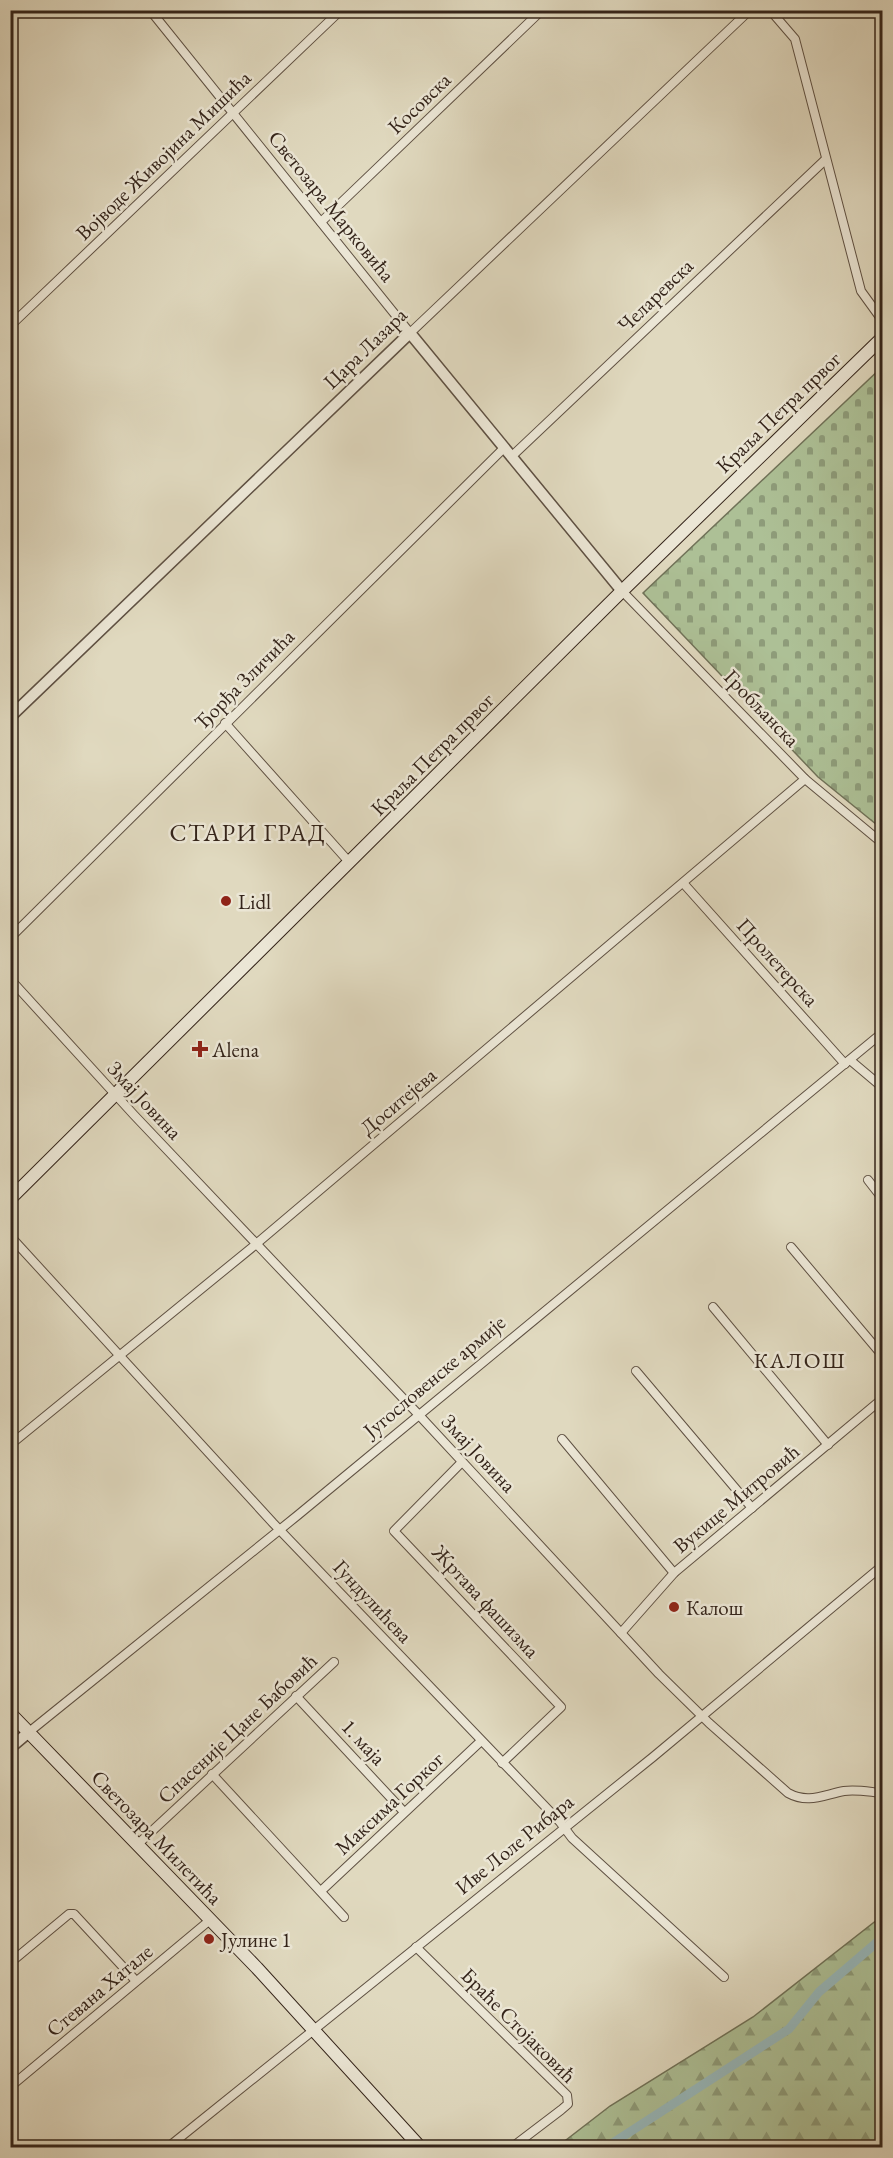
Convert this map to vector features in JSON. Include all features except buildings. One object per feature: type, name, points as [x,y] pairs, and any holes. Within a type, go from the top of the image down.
[{"type":"main road","name":"Краља Петра првог","points":[[10,1199],[622,591],[882,338]]},
{"type":"main road","name":"Светозара Милетића","points":[[10,1713],[306,2021],[312,2032],[421,2148]]},
{"type":"street","name":"Светозара Марковића","points":[[150,10],[410,333],[622,591]]},
{"type":"street","name":"Војводе Живојина Мишића","points":[[10,326],[341,10]]},
{"type":"street","name":"Косовска","points":[[321,222],[542,10]]},
{"type":"street","name":"Цара Лазара","points":[[10,717],[750,10]]},
{"type":"street","points":[[770,10],[795,39],[861,291],[882,320]]},
{"type":"street","name":"Челаревска","points":[[508,452],[825,160]]},
{"type":"street","name":"Ђорђа Зличића","points":[[10,938],[225,723],[508,452]]},
{"type":"street","name":"Гробљанска","points":[[622,591],[805,779],[882,843]]},
{"type":"street","points":[[225,723],[350,863]]},
{"type":"street","name":"Доситејева","points":[[10,1445],[255,1245],[684,884],[805,779]]},
{"type":"street","name":"Пролетерска","points":[[684,884],[847,1062],[882,1087]]},
{"type":"street","name":"Змај Јовина","points":[[10,979],[255,1245],[418,1414],[461,1463],[702,1716],[788,1793],[797,1798],[812,1799],[845,1791],[882,1792]]},
{"type":"street","name":"Југословенске армије","points":[[10,1748],[279,1530],[882,1033]]},
{"type":"street","points":[[868,1180],[882,1198]]},
{"type":"street","name":"Гундулићева","points":[[10,1236],[279,1530],[564,1827],[587,1854],[724,1977]]},
{"type":"street","points":[[791,1247],[882,1356]]},
{"type":"street","points":[[712,1307],[828,1445]]},
{"type":"street","points":[[636,1371],[752,1508]]},
{"type":"street","name":"Вукице Митровић","points":[[621,1633],[674,1572],[882,1399]]},
{"type":"street","points":[[562,1439],[674,1572]]},
{"type":"street","name":"Жртава фашизма","points":[[461,1463],[394,1531],[561,1707],[502,1763]]},
{"type":"street","name":"Иве Лоле Рибара","points":[[167,2148],[702,1716],[882,1566]]},
{"type":"street","name":"Спасеније Цане Бабовић","points":[[138,1844],[333,1662]]},
{"type":"street","name":"1. маја","points":[[296,1696],[404,1812]]},
{"type":"street","name":"Максима Горког","points":[[321,1891],[481,1741]]},
{"type":"street","points":[[213,1774],[344,1917]]},
{"type":"street","points":[[10,1963],[69,1914],[74,1914],[136,1981]]},
{"type":"street","name":"Стевана Хатале","points":[[10,2087],[210,1920]]},
{"type":"street","name":"Браће Стојаковић","points":[[416,1947],[567,2095],[568,2104],[511,2148]]},
{"type":"green space","points":[[882,367],[882,829],[818,777],[643,593]]},
{"type":"green space","points":[[882,1916],[882,2147],[557,2147],[610,2106],[753,2017]]},
{"type":"waterway","points":[[605,2148],[789,2029],[819,1992],[882,1938]]},
{"type":"place","name":"Lidl","points":[[226,901]]},
{"type":"place","name":"Alena","points":[[200,1049]]},
{"type":"place","name":"Калош","points":[[674,1607]]},
{"type":"place","name":"Јулине 1","points":[[209,1939]]},
{"type":"district","name":"СТАРИ ГРАД","points":[[248,832]]},
{"type":"district","name":"КАЛОШ","points":[[800,1360]]}]
